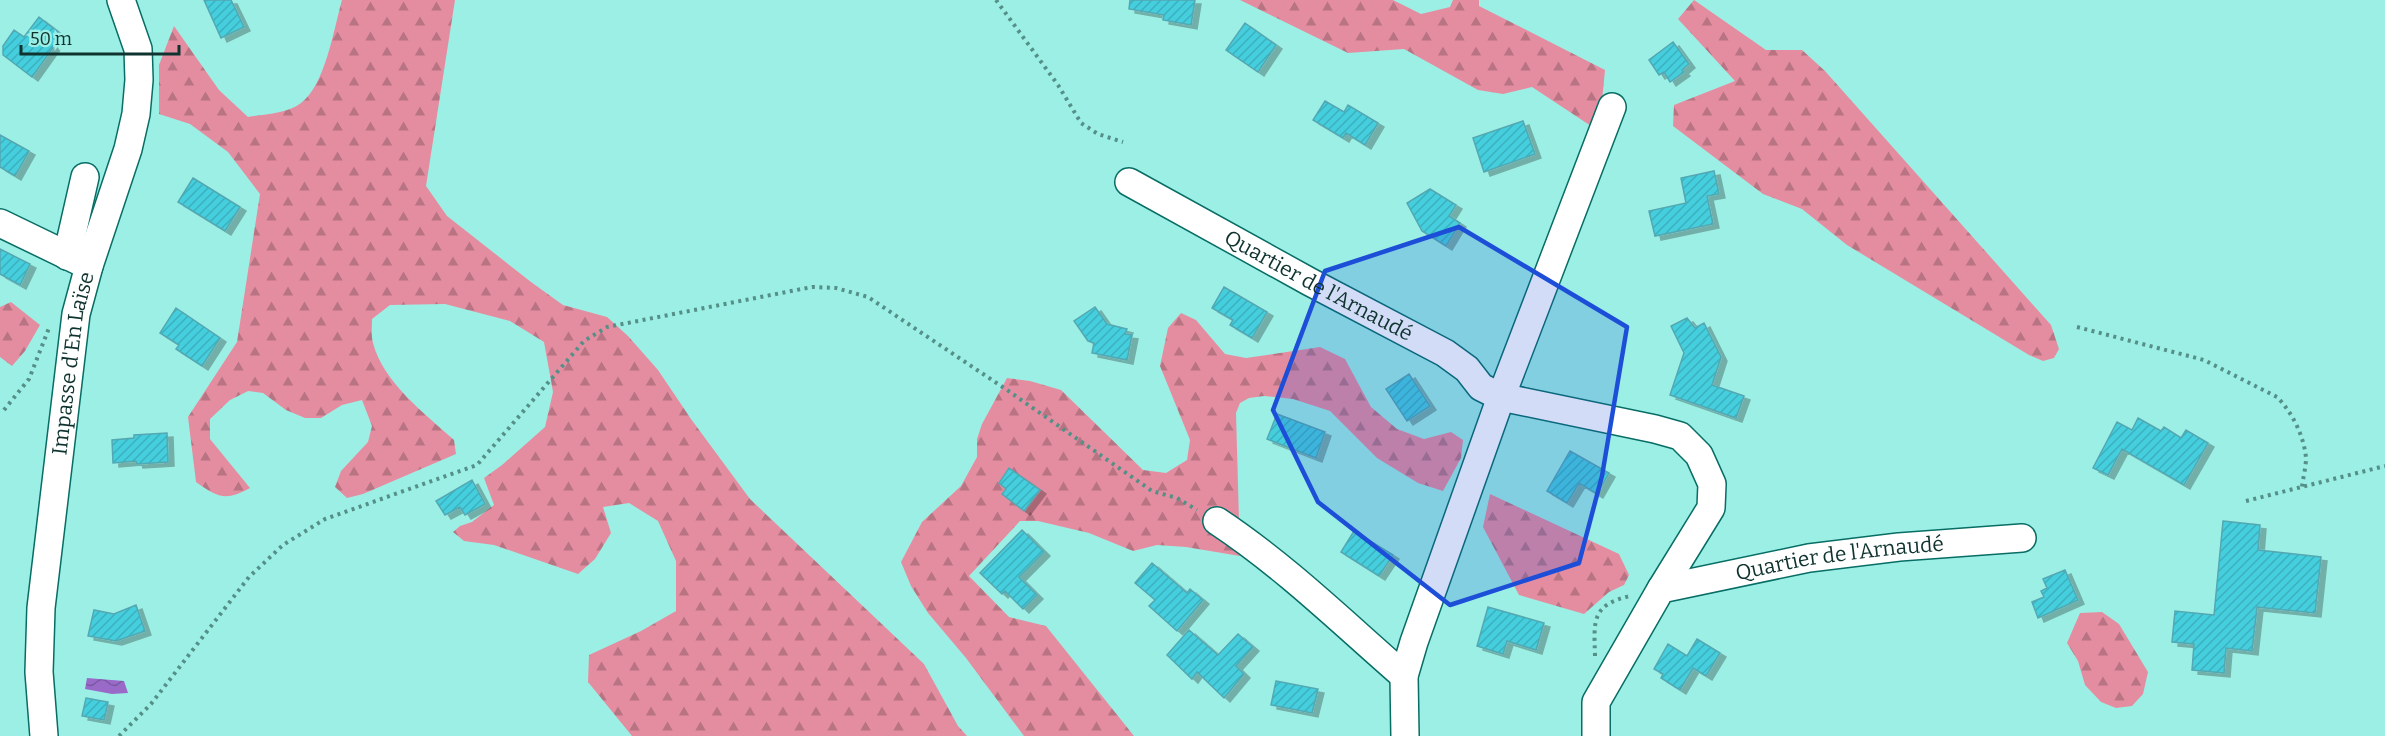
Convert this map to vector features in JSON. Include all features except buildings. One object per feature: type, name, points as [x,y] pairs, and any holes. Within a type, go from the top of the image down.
[{"type":"street","name":"Impasse d'En Laïse","points":[[44,736],[39,672],[41,608],[76,314],[78,261],[128,149],[136,114],[139,80],[138,49],[121,0]]},
{"type":"street","points":[[1405,736],[1404,676],[1414,642],[1501,397],[1612,107]]},
{"type":"street","points":[[0,223],[78,261],[85,177]]},
{"type":"street","name":"Quartier de l'Arnaudé","points":[[1129,182],[1444,353],[1467,369],[1480,387],[1501,397],[1680,436],[1699,455],[1712,484],[1711,508],[1596,702],[1596,736]]},
{"type":"street","points":[[1216,521],[1250,543],[1289,575],[1404,676]]},
{"type":"street","name":"Quartier de l'Arnaudé","points":[[1661,589],[1809,558],[1899,547],[2022,538]]},
{"type":"path","points":[[996,0],[1058,85],[1081,123],[1098,134],[1123,142]]},
{"type":"path","points":[[119,736],[151,704],[249,577],[284,545],[325,519],[477,465],[584,341],[607,327],[629,322],[812,287],[836,288],[868,297],[1152,491],[1177,498],[1216,521]]},
{"type":"path","points":[[4,410],[29,379],[49,327]]},
{"type":"path","points":[[2078,327],[2204,360],[2277,397],[2284,404],[2298,428],[2306,458],[2302,487]]},
{"type":"path","points":[[2247,501],[2385,466]]},
{"type":"highlighted area","points":[[1459,227],[1627,327],[1602,476],[1579,563],[1450,605],[1318,502],[1273,410],[1325,271]]},
{"type":"green space","points":[[342,0],[455,0],[426,186],[447,216],[531,282],[563,305],[607,317],[628,336],[658,370],[750,499],[924,664],[958,726],[967,736],[632,736],[588,682],[589,655],[641,631],[676,611],[676,561],[658,521],[629,503],[603,507],[611,533],[595,559],[578,574],[494,545],[464,541],[453,532],[460,526],[472,522],[494,505],[484,478],[545,427],[553,392],[544,342],[510,321],[445,304],[390,305],[372,319],[373,343],[386,371],[406,396],[454,440],[456,454],[363,494],[347,498],[335,487],[341,471],[368,442],[372,426],[362,400],[342,405],[321,418],[305,418],[286,410],[263,393],[248,391],[230,400],[210,419],[210,439],[250,488],[235,495],[222,496],[210,492],[196,482],[188,417],[237,342],[260,194],[228,152],[190,124],[159,114],[159,65],[174,26],[219,90],[248,117],[276,113],[295,107],[309,95],[316,84],[328,56]]},
{"type":"green space","points":[[1240,0],[1393,0],[1421,14],[1450,7],[1453,0],[1479,0],[1479,6],[1605,70],[1602,101],[1591,126],[1532,87],[1503,94],[1478,90],[1404,49],[1348,53]]},
{"type":"green space","points":[[1694,0],[1766,50],[1802,50],[1825,71],[2051,325],[2059,349],[2054,358],[2043,361],[2029,355],[1847,245],[1802,209],[1763,194],[1673,126],[1674,105],[1735,81],[1678,19]]},
{"type":"green space","points":[[11,302],[40,325],[25,351],[12,366],[0,357],[0,307]]},
{"type":"green space","points":[[1181,313],[1196,320],[1225,354],[1246,358],[1320,347],[1345,359],[1371,407],[1397,429],[1424,439],[1451,432],[1463,440],[1461,458],[1443,491],[1418,483],[1377,458],[1330,411],[1293,399],[1264,396],[1249,398],[1240,403],[1236,413],[1240,556],[1186,547],[1157,545],[1133,551],[1089,533],[1038,521],[1020,521],[969,576],[1009,617],[1046,626],[1134,736],[1024,736],[966,658],[928,613],[911,586],[901,562],[922,522],[961,486],[977,457],[977,439],[982,424],[1007,378],[1030,381],[1061,390],[1143,470],[1166,473],[1187,460],[1190,440],[1160,366],[1168,328]]},
{"type":"green space","points":[[1490,494],[1619,554],[1629,575],[1624,585],[1609,592],[1584,614],[1519,595],[1483,527]]},
{"type":"green space","points":[[2102,612],[2119,624],[2148,672],[2143,694],[2132,706],[2116,708],[2101,702],[2085,685],[2078,661],[2067,643],[2080,613]]},
{"type":"water","points":[[87,678],[124,681],[128,693],[112,694],[85,689]]}]
